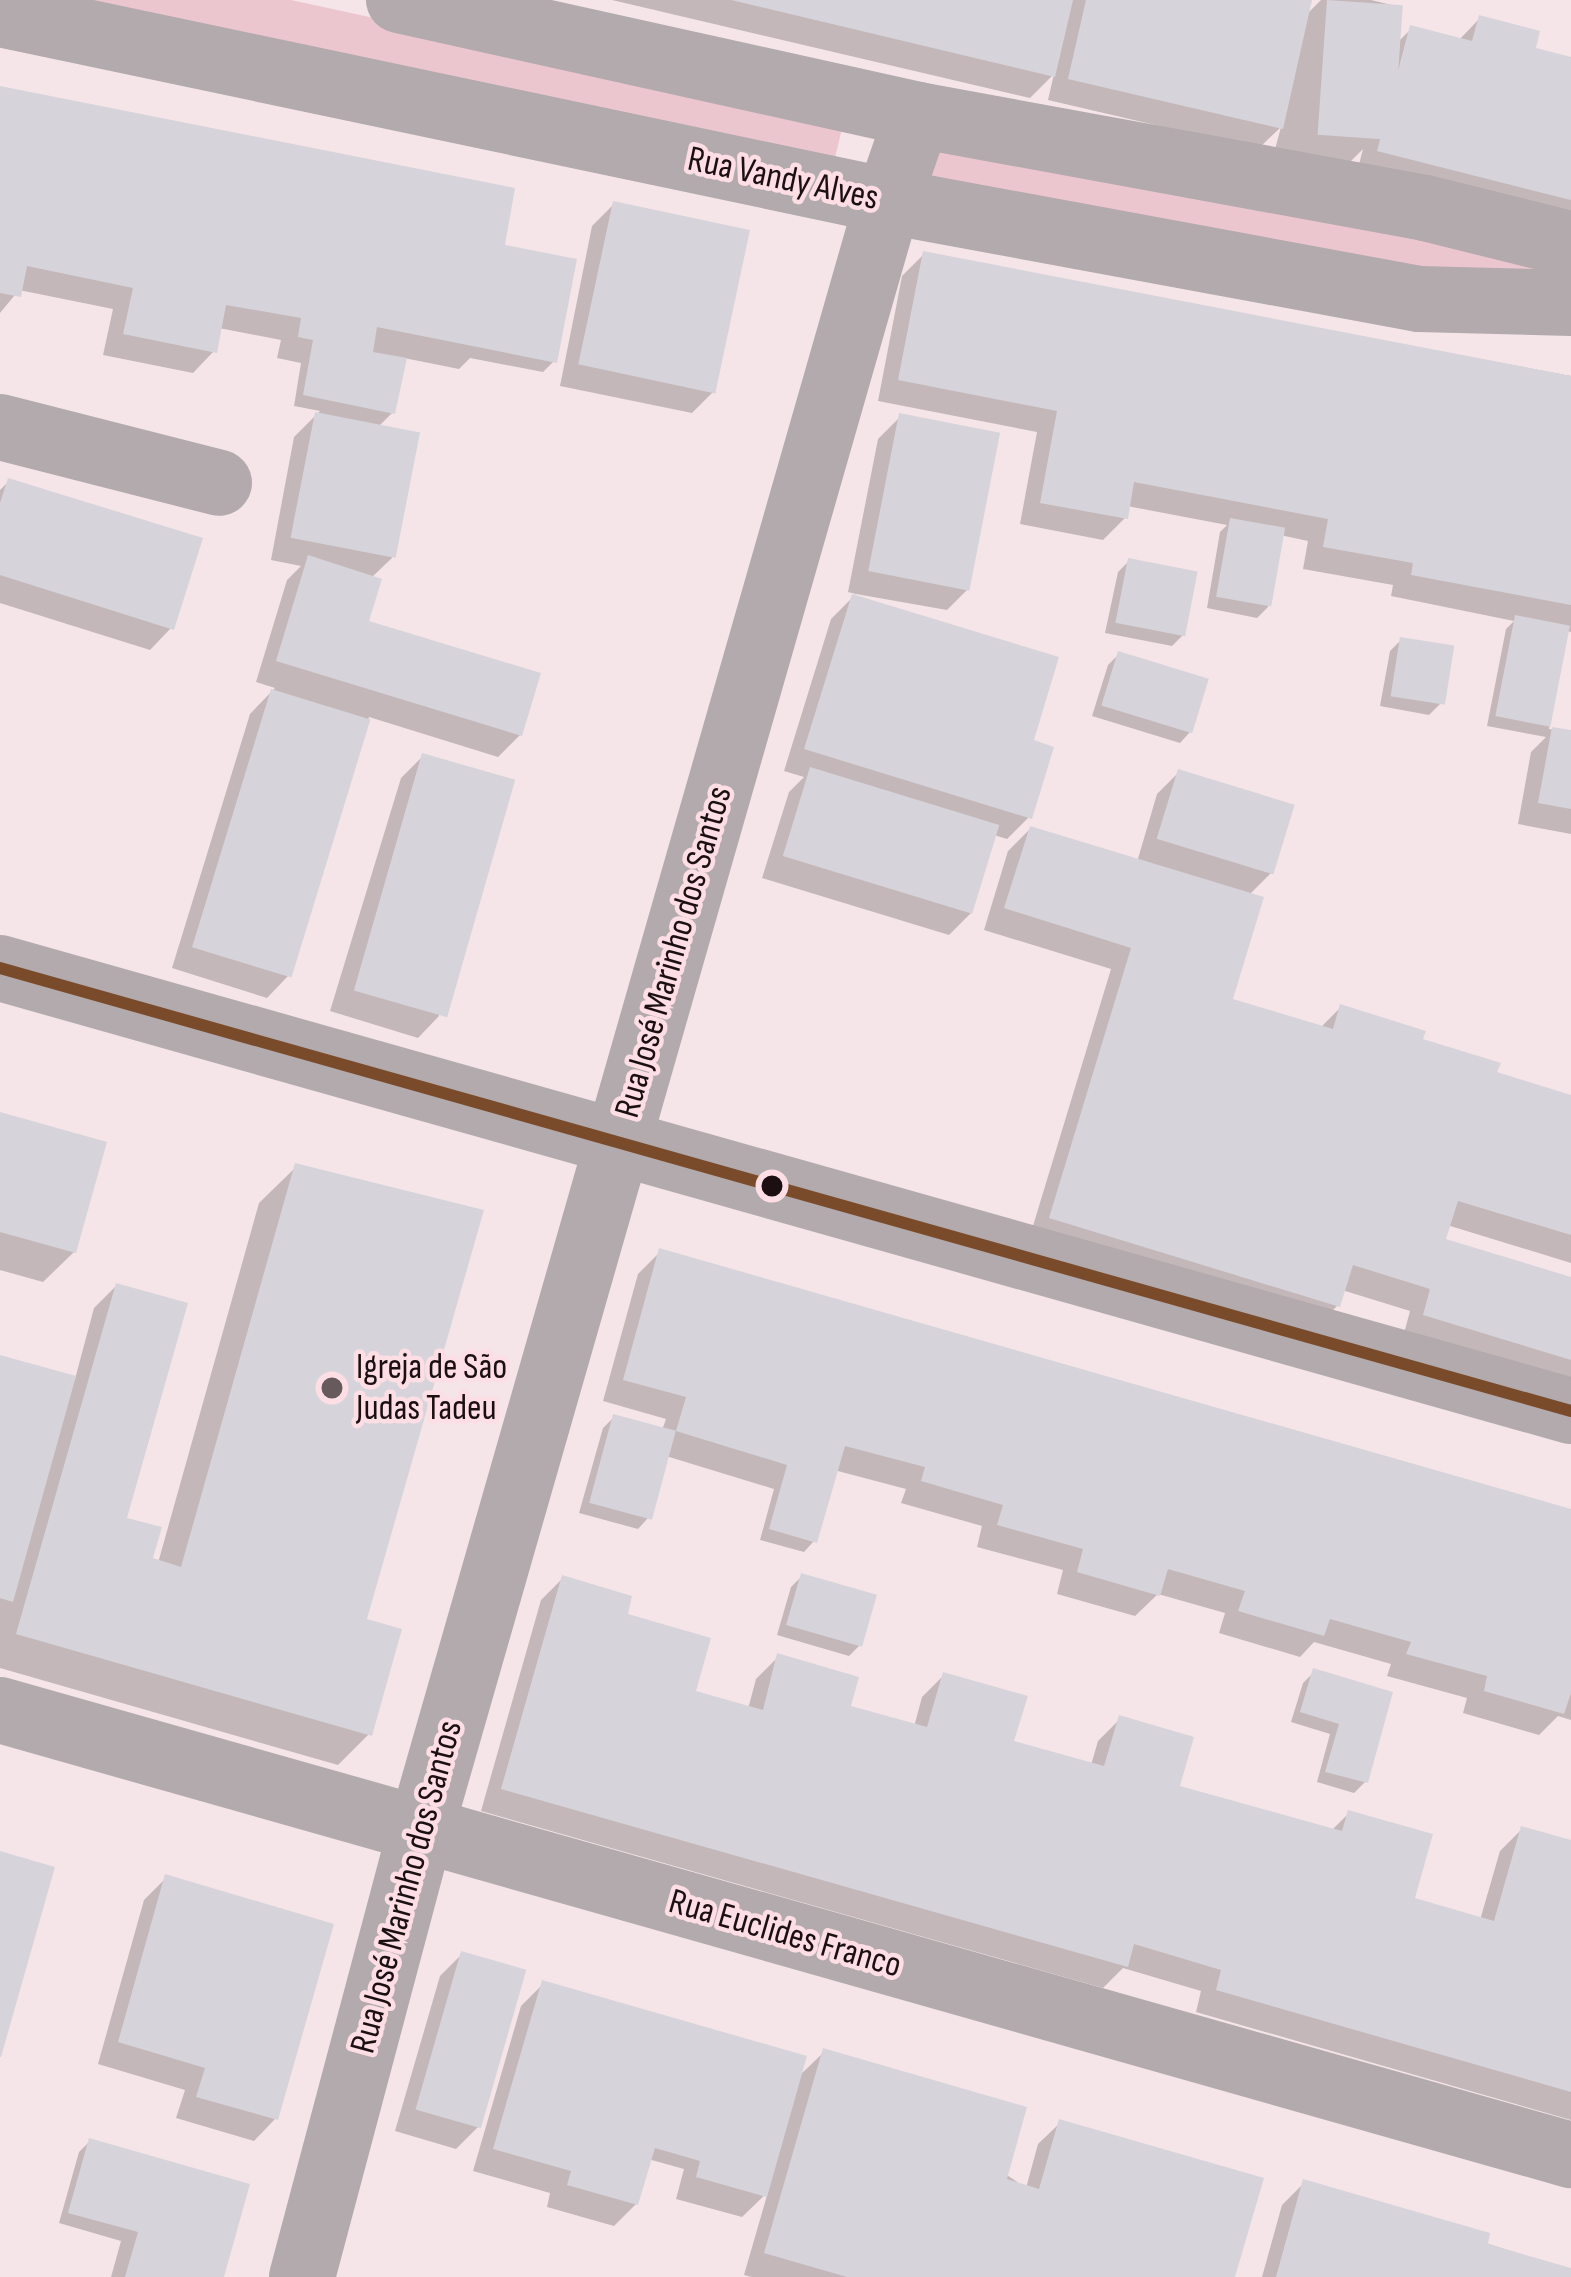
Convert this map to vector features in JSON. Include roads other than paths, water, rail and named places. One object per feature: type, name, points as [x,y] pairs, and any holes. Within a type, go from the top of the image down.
[{"type":"street","points":[[399,0],[918,116],[1425,208],[1571,244]]},
{"type":"street","name":"Rua Vandy Alves","points":[[0,14],[888,201],[1419,298],[1571,303]]},
{"type":"street","name":"Rua José Marinho dos Santos","points":[[302,2277],[419,1832],[888,201],[918,116]]},
{"type":"street","points":[[0,427],[219,483]]},
{"type":"street","points":[[0,968],[1571,1411]]},
{"type":"street","name":"Rua Euclides Franco","points":[[0,1710],[1571,2155]]},
{"type":"place","name":"Igreja de São Judas Tadeu","points":[[332,1388]]}]
